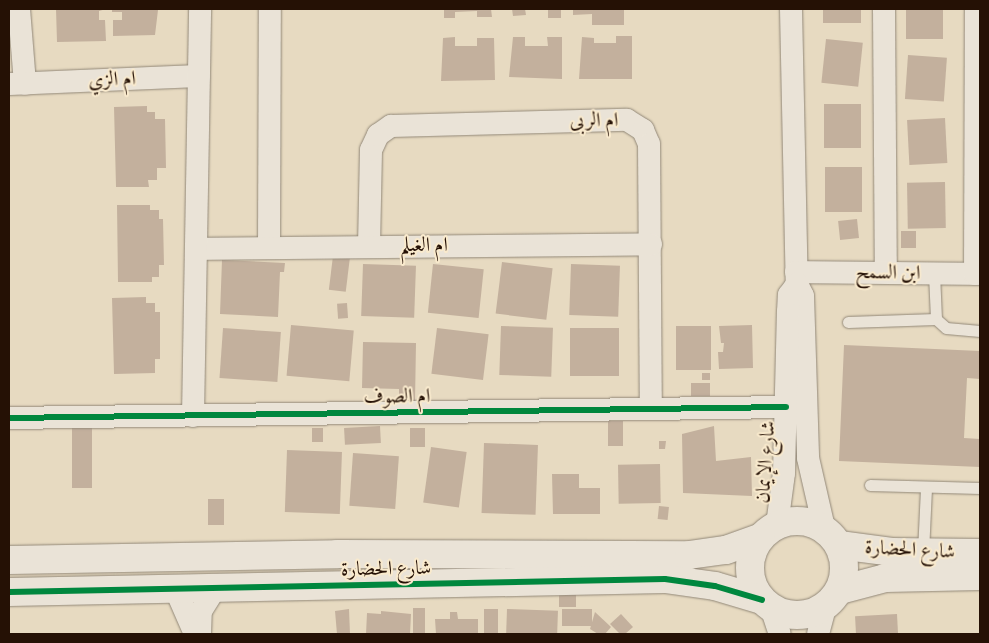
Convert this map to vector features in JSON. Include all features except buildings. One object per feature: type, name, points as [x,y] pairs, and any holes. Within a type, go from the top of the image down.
[{"type":"street","points":[[17,84],[19,9]]},
{"type":"street","points":[[193,416],[200,9]]},
{"type":"street","points":[[269,248],[270,9]]},
{"type":"street","name":"شارع الإيمان","points":[[790,9],[796,278],[803,296],[808,458],[832,537]]},
{"type":"street","points":[[884,9],[886,272]]},
{"type":"street","points":[[976,9],[978,274]]},
{"type":"street","name":"ام الزي","points":[[17,84],[199,76]]},
{"type":"street","name":"ام الربى","points":[[369,246],[371,150],[378,135],[391,126],[627,120],[643,130],[649,144],[651,409]]},
{"type":"street","name":"ام الغيلم","points":[[197,249],[651,244]]},
{"type":"street","name":"ابن السمح","points":[[796,278],[886,272],[978,274]]},
{"type":"street","name":"شارع الإيمان","points":[[769,531],[784,473],[789,295],[796,278]]},
{"type":"street","name":"ام الصوف","points":[[9,418],[786,407]]},
{"type":"street","points":[[780,634],[766,604],[755,591],[750,568],[751,557],[769,531],[801,520],[832,537],[845,567],[818,634]]},
{"type":"street","name":"شارع الحضارة","points":[[9,560],[337,554],[689,555],[726,550],[769,531]]},
{"type":"street","name":"شارع الحضارة","points":[[832,537],[923,552],[980,553]]},
{"type":"street","name":"شارع الحضارة","points":[[833,598],[885,578],[980,576]]},
{"type":"street","name":"شارع الحضارة","points":[[9,592],[175,588],[215,590],[665,579],[715,586],[766,604]]},
{"type":"street","points":[[175,588],[194,634]]},
{"type":"street","points":[[200,634],[202,611],[215,590]]},
{"type":"street","points":[[766,604],[792,615],[804,615],[833,598]]},
{"type":"lane","points":[[934,273],[936,319]]},
{"type":"lane","points":[[848,322],[936,319],[946,328],[980,331]]},
{"type":"lane","points":[[870,486],[980,488]]},
{"type":"lane","points":[[923,552],[926,488]]},
{"type":"cycle path","points":[[9,418],[786,407]]},
{"type":"cycle path","points":[[9,592],[665,579],[715,586],[762,600]]}]
